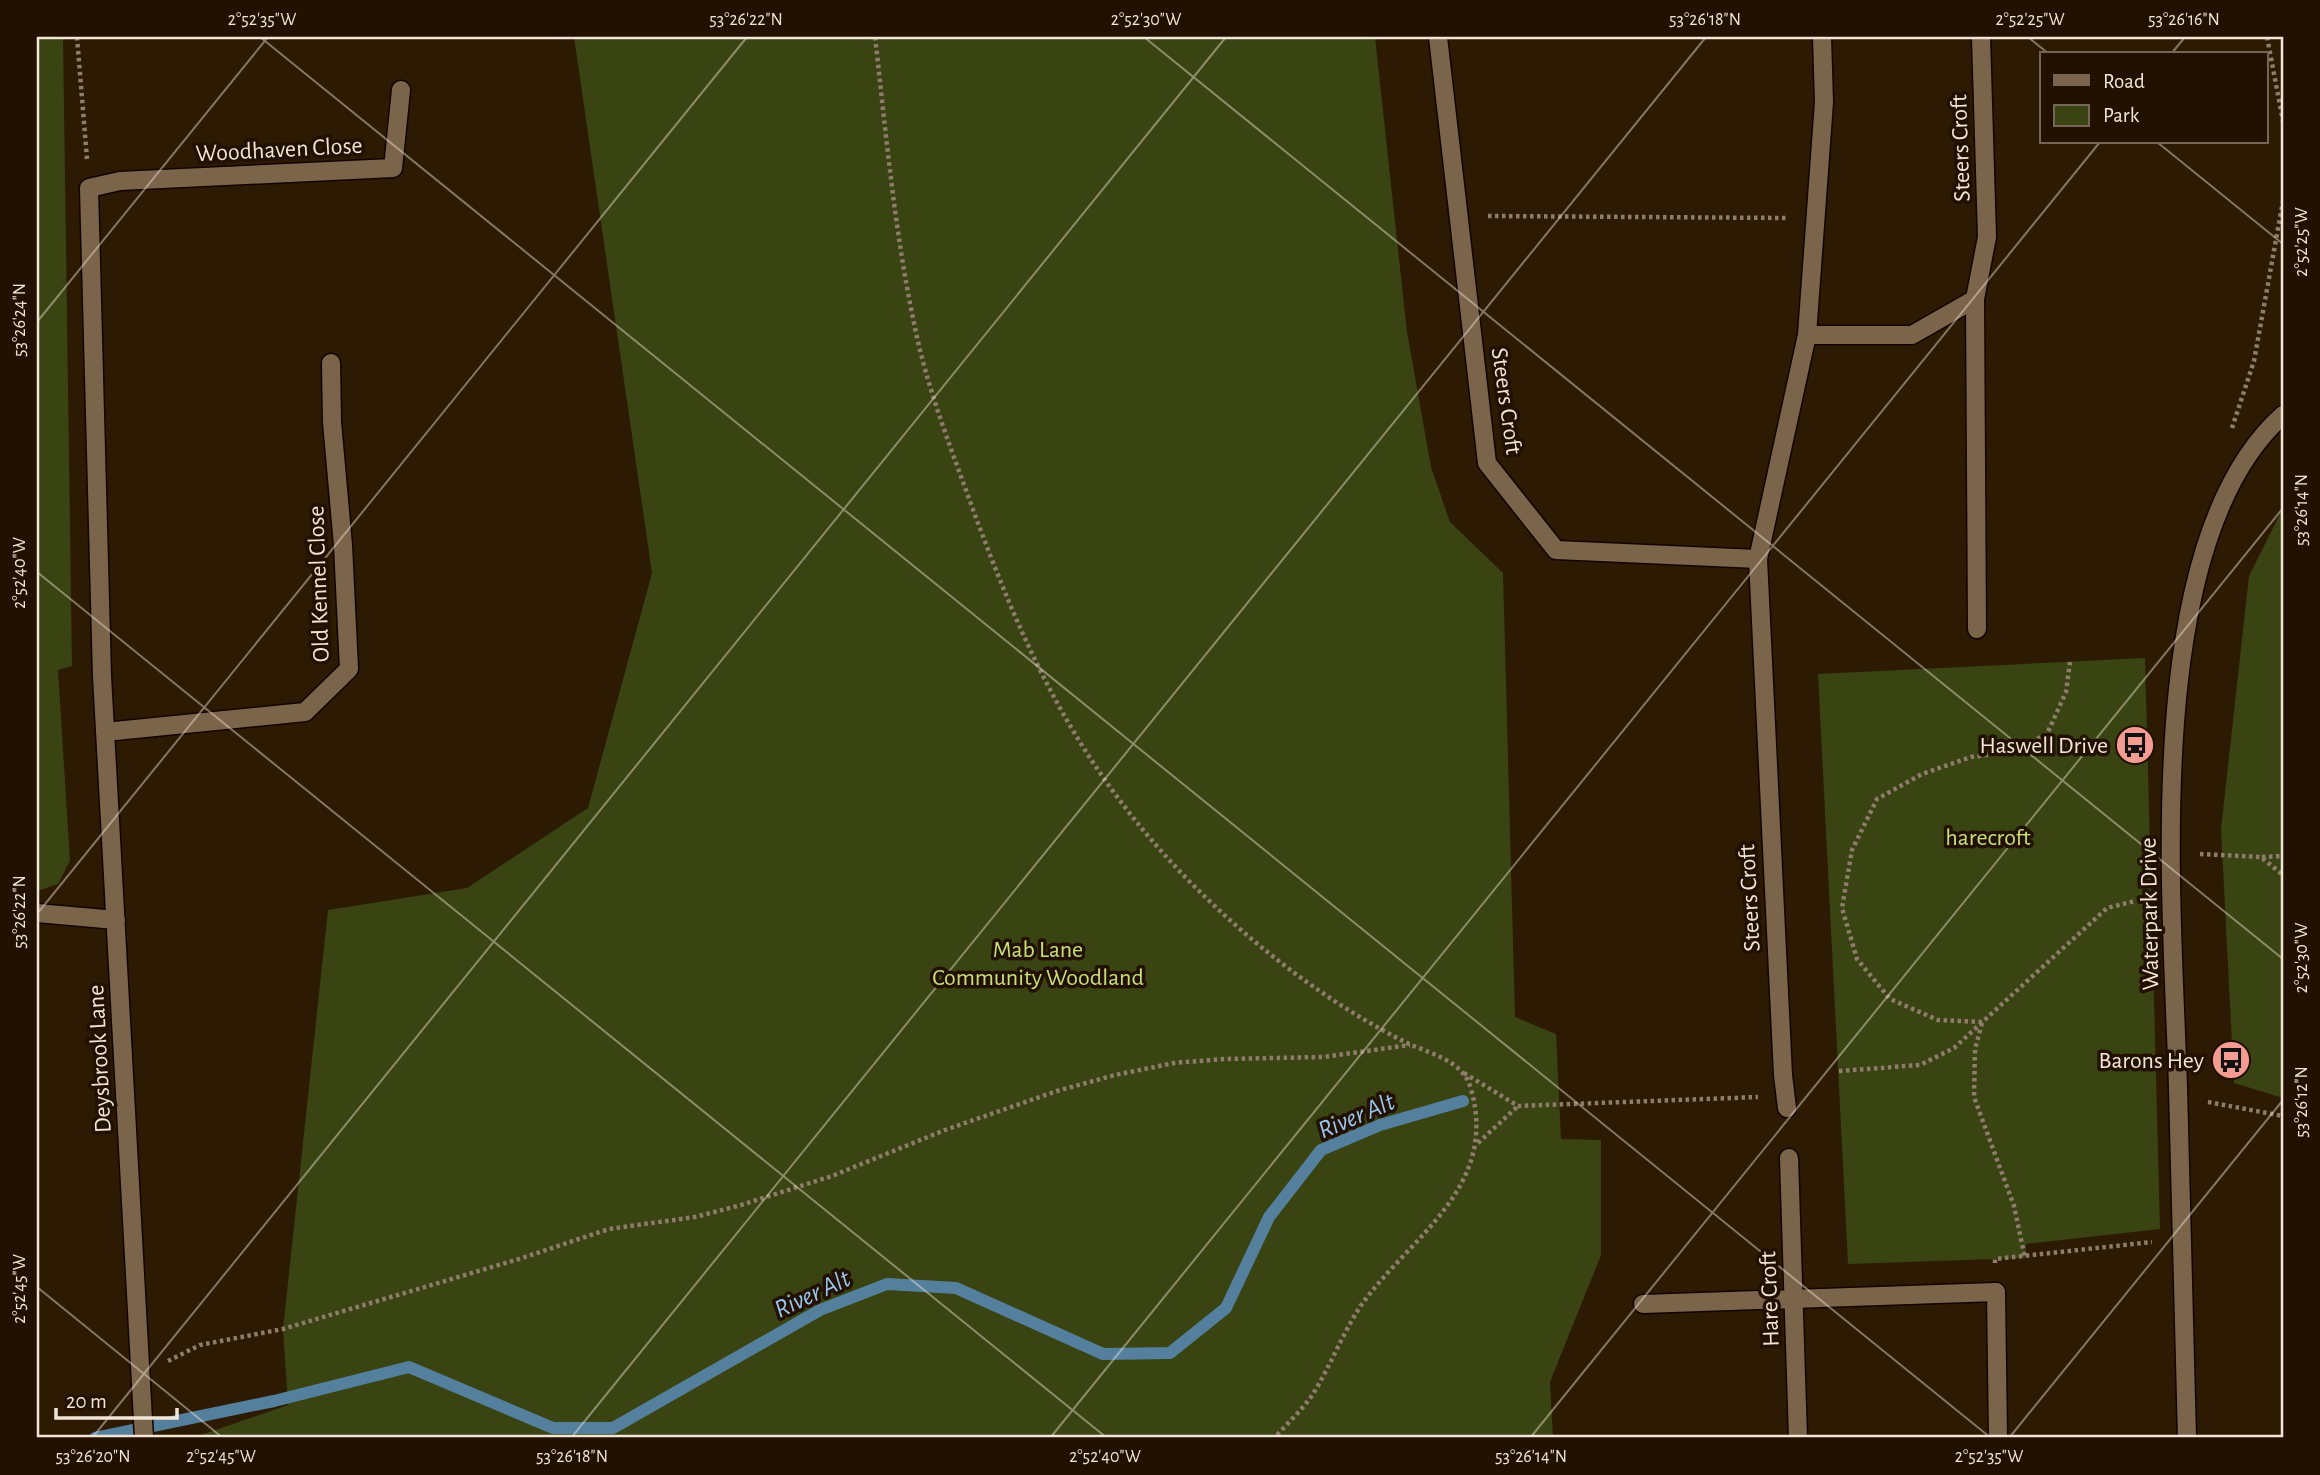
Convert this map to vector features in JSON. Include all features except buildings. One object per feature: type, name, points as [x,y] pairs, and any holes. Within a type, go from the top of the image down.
[{"type":"street","name":"Steers Croft","points":[[1438,37],[1487,463],[1556,550],[1758,559]]},
{"type":"street","name":"Steers Croft","points":[[1787,1102],[1783,1075],[1758,559],[1807,335],[1824,102],[1822,37]]},
{"type":"street","name":"Steers Croft","points":[[1977,629],[1975,299],[1987,237],[1981,37]]},
{"type":"street","name":"Woodhaven Close","points":[[89,188],[120,181],[394,168],[401,89]]},
{"type":"street","name":"Deysbrook Lane","points":[[89,188],[102,676],[144,1438]]},
{"type":"street","points":[[1807,335],[1912,335],[1975,299]]},
{"type":"street","name":"Old Kennel Close","points":[[105,732],[305,712],[349,669],[343,545],[332,422],[331,363]]},
{"type":"street","name":"Waterpark Drive","points":[[2187,1438],[2171,852],[2183,636],[2207,541],[2238,468],[2283,415]]},
{"type":"street","points":[[37,913],[116,920]]},
{"type":"street","name":"Hare Croft","points":[[1789,1158],[1798,1438]]},
{"type":"street","points":[[1643,1304],[1996,1292],[1998,1438]]},
{"type":"path","points":[[77,37],[89,188]]},
{"type":"path","points":[[875,37],[892,190],[915,328],[950,447],[993,566],[1053,701],[1099,773],[1151,841],[1197,889],[1247,934],[1311,983],[1381,1029],[1449,1061],[1518,1105],[1787,1102]]},
{"type":"path","points":[[2267,37],[2283,121]]},
{"type":"path","points":[[2238,468],[2232,428],[2254,361],[2283,201]]},
{"type":"path","points":[[1459,215],[1815,218]]},
{"type":"path","points":[[1982,1022],[1938,1020],[1890,999],[1857,959],[1842,908],[1852,849],[1877,799],[1922,774],[1971,757],[2010,752],[2048,734],[2066,692],[2070,662]]},
{"type":"path","points":[[2171,852],[2283,856]]},
{"type":"path","points":[[2261,857],[2283,875]]},
{"type":"path","points":[[1839,1071],[1920,1065],[1954,1048],[2107,908],[2151,898]]},
{"type":"path","points":[[1982,1022],[1975,1049],[1974,1097],[2014,1206],[2025,1258]]},
{"type":"path","points":[[140,1375],[200,1345],[283,1329],[609,1230],[695,1217],[741,1205],[832,1176],[945,1130],[1115,1074],[1174,1063],[1224,1059],[1323,1058],[1411,1045]]},
{"type":"path","points":[[1464,1073],[1471,1089],[1477,1144]]},
{"type":"path","points":[[2178,1097],[2283,1116]]},
{"type":"path","points":[[1274,1438],[1311,1396],[1362,1305],[1443,1213],[1458,1189],[1477,1144],[1518,1105]]},
{"type":"path","points":[[1996,1292],[1995,1259],[2025,1258],[2181,1238]]},
{"type":"green space","points":[[37,37],[63,37],[72,666],[58,670],[70,861],[58,884],[40,890],[37,890]]},
{"type":"green space","name":"Mab Lane Community Woodland","points":[[574,37],[1375,37],[1407,332],[1431,467],[1450,522],[1503,573],[1515,1017],[1556,1034],[1561,1139],[1601,1140],[1601,1255],[1550,1382],[1553,1438],[192,1438],[288,1405],[283,1329],[328,910],[467,888],[588,808],[652,573]]},
{"type":"green space","points":[[2283,508],[2283,1098],[2234,1083],[2221,829],[2249,576]]},
{"type":"green space","name":"harecroft","points":[[2145,658],[2160,1229],[2026,1244],[2025,1258],[1848,1264],[1818,674]]},
{"type":"waterway","name":"River Alt","points":[[95,1438],[274,1401],[409,1367],[553,1428],[613,1428],[820,1310],[887,1284],[956,1288],[1103,1354],[1170,1353],[1226,1308],[1269,1217],[1321,1150],[1380,1125],[1463,1101]]},
{"type":"place","name":"Haswell Drive","points":[[2135,745]]},
{"type":"place","name":"Barons Hey","points":[[2231,1060]]}]
